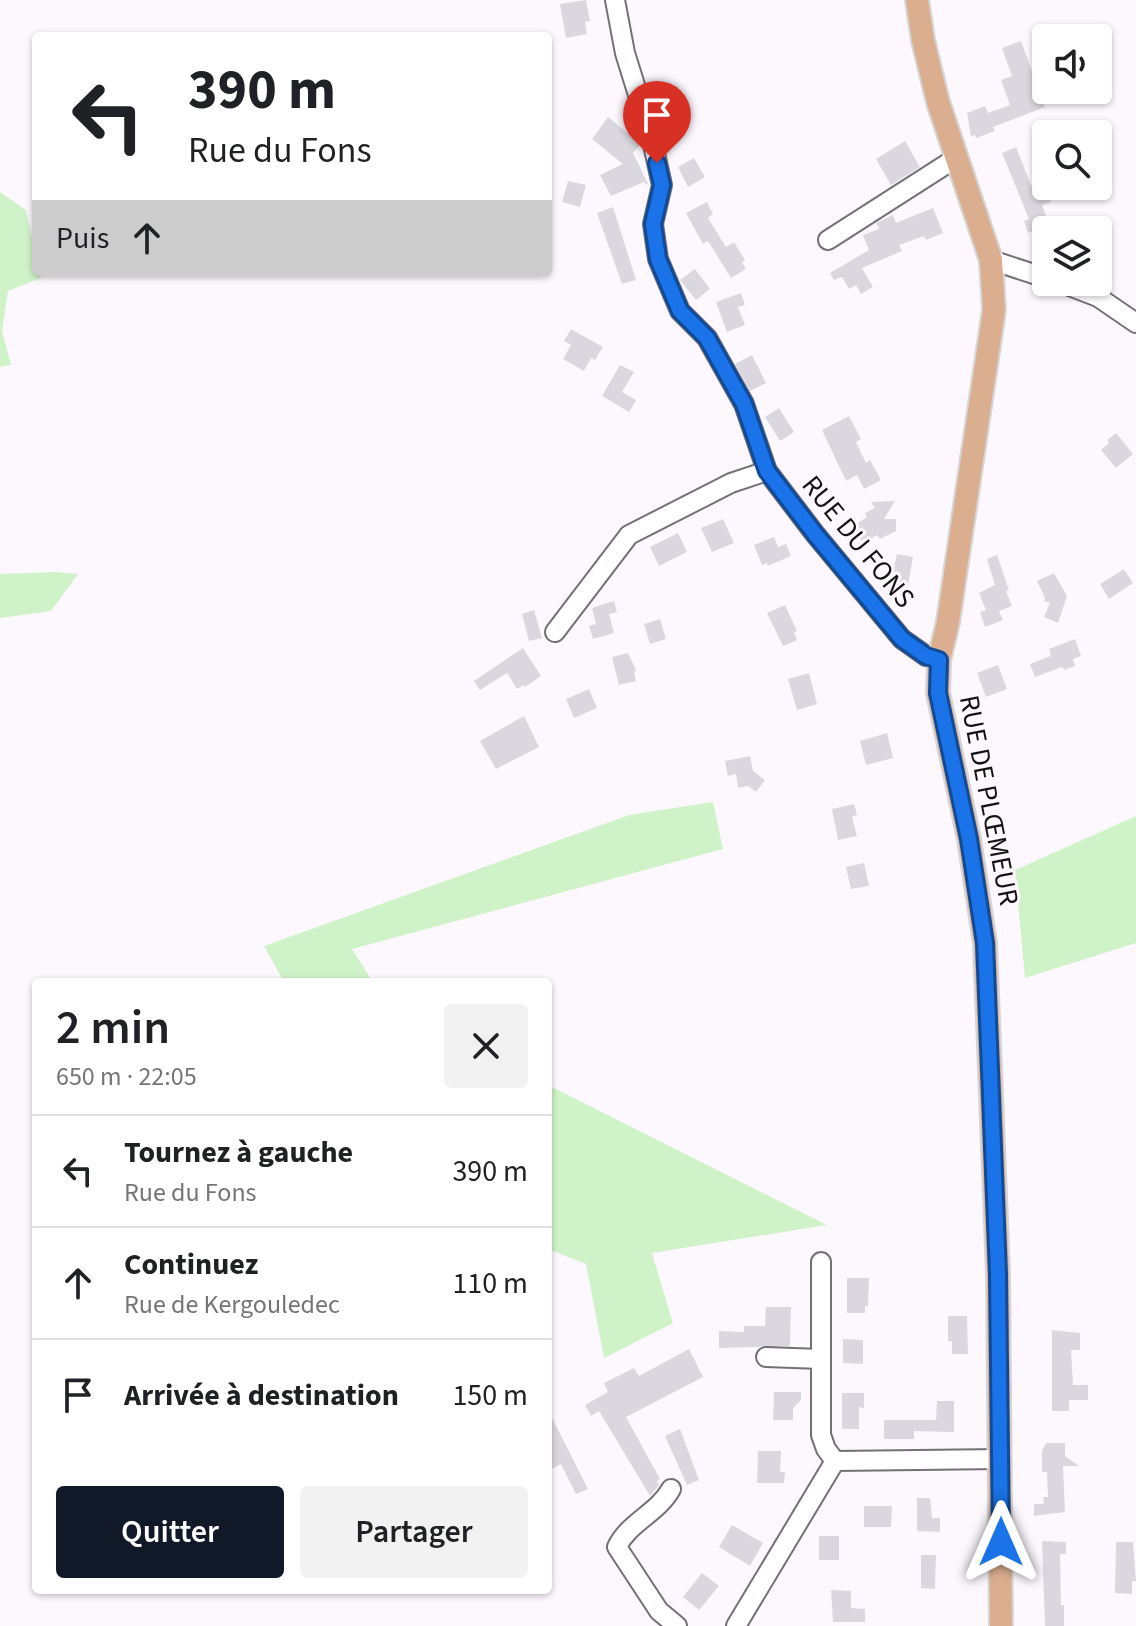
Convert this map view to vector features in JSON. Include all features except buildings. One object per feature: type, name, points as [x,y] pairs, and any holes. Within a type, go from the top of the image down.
[{"type":"main road","name":"RUE DE PLŒMEUR","points":[[917,0],[934,86],[991,260],[994,310],[948,622],[939,660],[938,693],[969,839],[985,943],[998,1274],[1001,1626]]},
{"type":"street","points":[[615,0],[625,53],[652,140],[662,185],[653,224],[658,259],[680,311],[707,338],[744,404],[767,471]]},
{"type":"street","points":[[828,240],[956,158]]},
{"type":"street","points":[[991,260],[1032,273]]},
{"type":"street","points":[[1095,296],[1136,323]]},
{"type":"street","name":"RUE DU FONS","points":[[555,632],[629,535],[731,483],[767,471],[902,639],[926,656],[939,660]]},
{"type":"street","points":[[821,1262],[821,1435],[835,1461]]},
{"type":"street","points":[[766,1357],[821,1359]]},
{"type":"street","points":[[835,1461],[1000,1459]]},
{"type":"street","points":[[736,1626],[835,1461]]},
{"type":"street","points":[[671,1489],[660,1504],[621,1537],[617,1547],[659,1611],[677,1626]]},
{"type":"green space","points":[[0,192],[26,210],[32,238],[32,276],[41,278],[8,291],[2,331],[11,365],[0,367]]},
{"type":"green space","points":[[0,574],[78,574],[51,611],[0,618]]},
{"type":"green space","points":[[713,802],[723,849],[352,949],[370,978],[282,978],[264,946],[629,815]]},
{"type":"green space","points":[[1136,816],[1136,943],[1025,978],[1015,870]]},
{"type":"green space","points":[[552,1087],[827,1225],[652,1253],[673,1323],[604,1358],[586,1264],[552,1251]]},
{"type":"route","points":[[657,163],[662,185],[653,224],[658,259],[680,311],[707,338],[744,404],[767,471],[902,639],[926,656],[939,660],[938,693],[969,839],[985,943],[998,1274],[1001,1542]]}]
